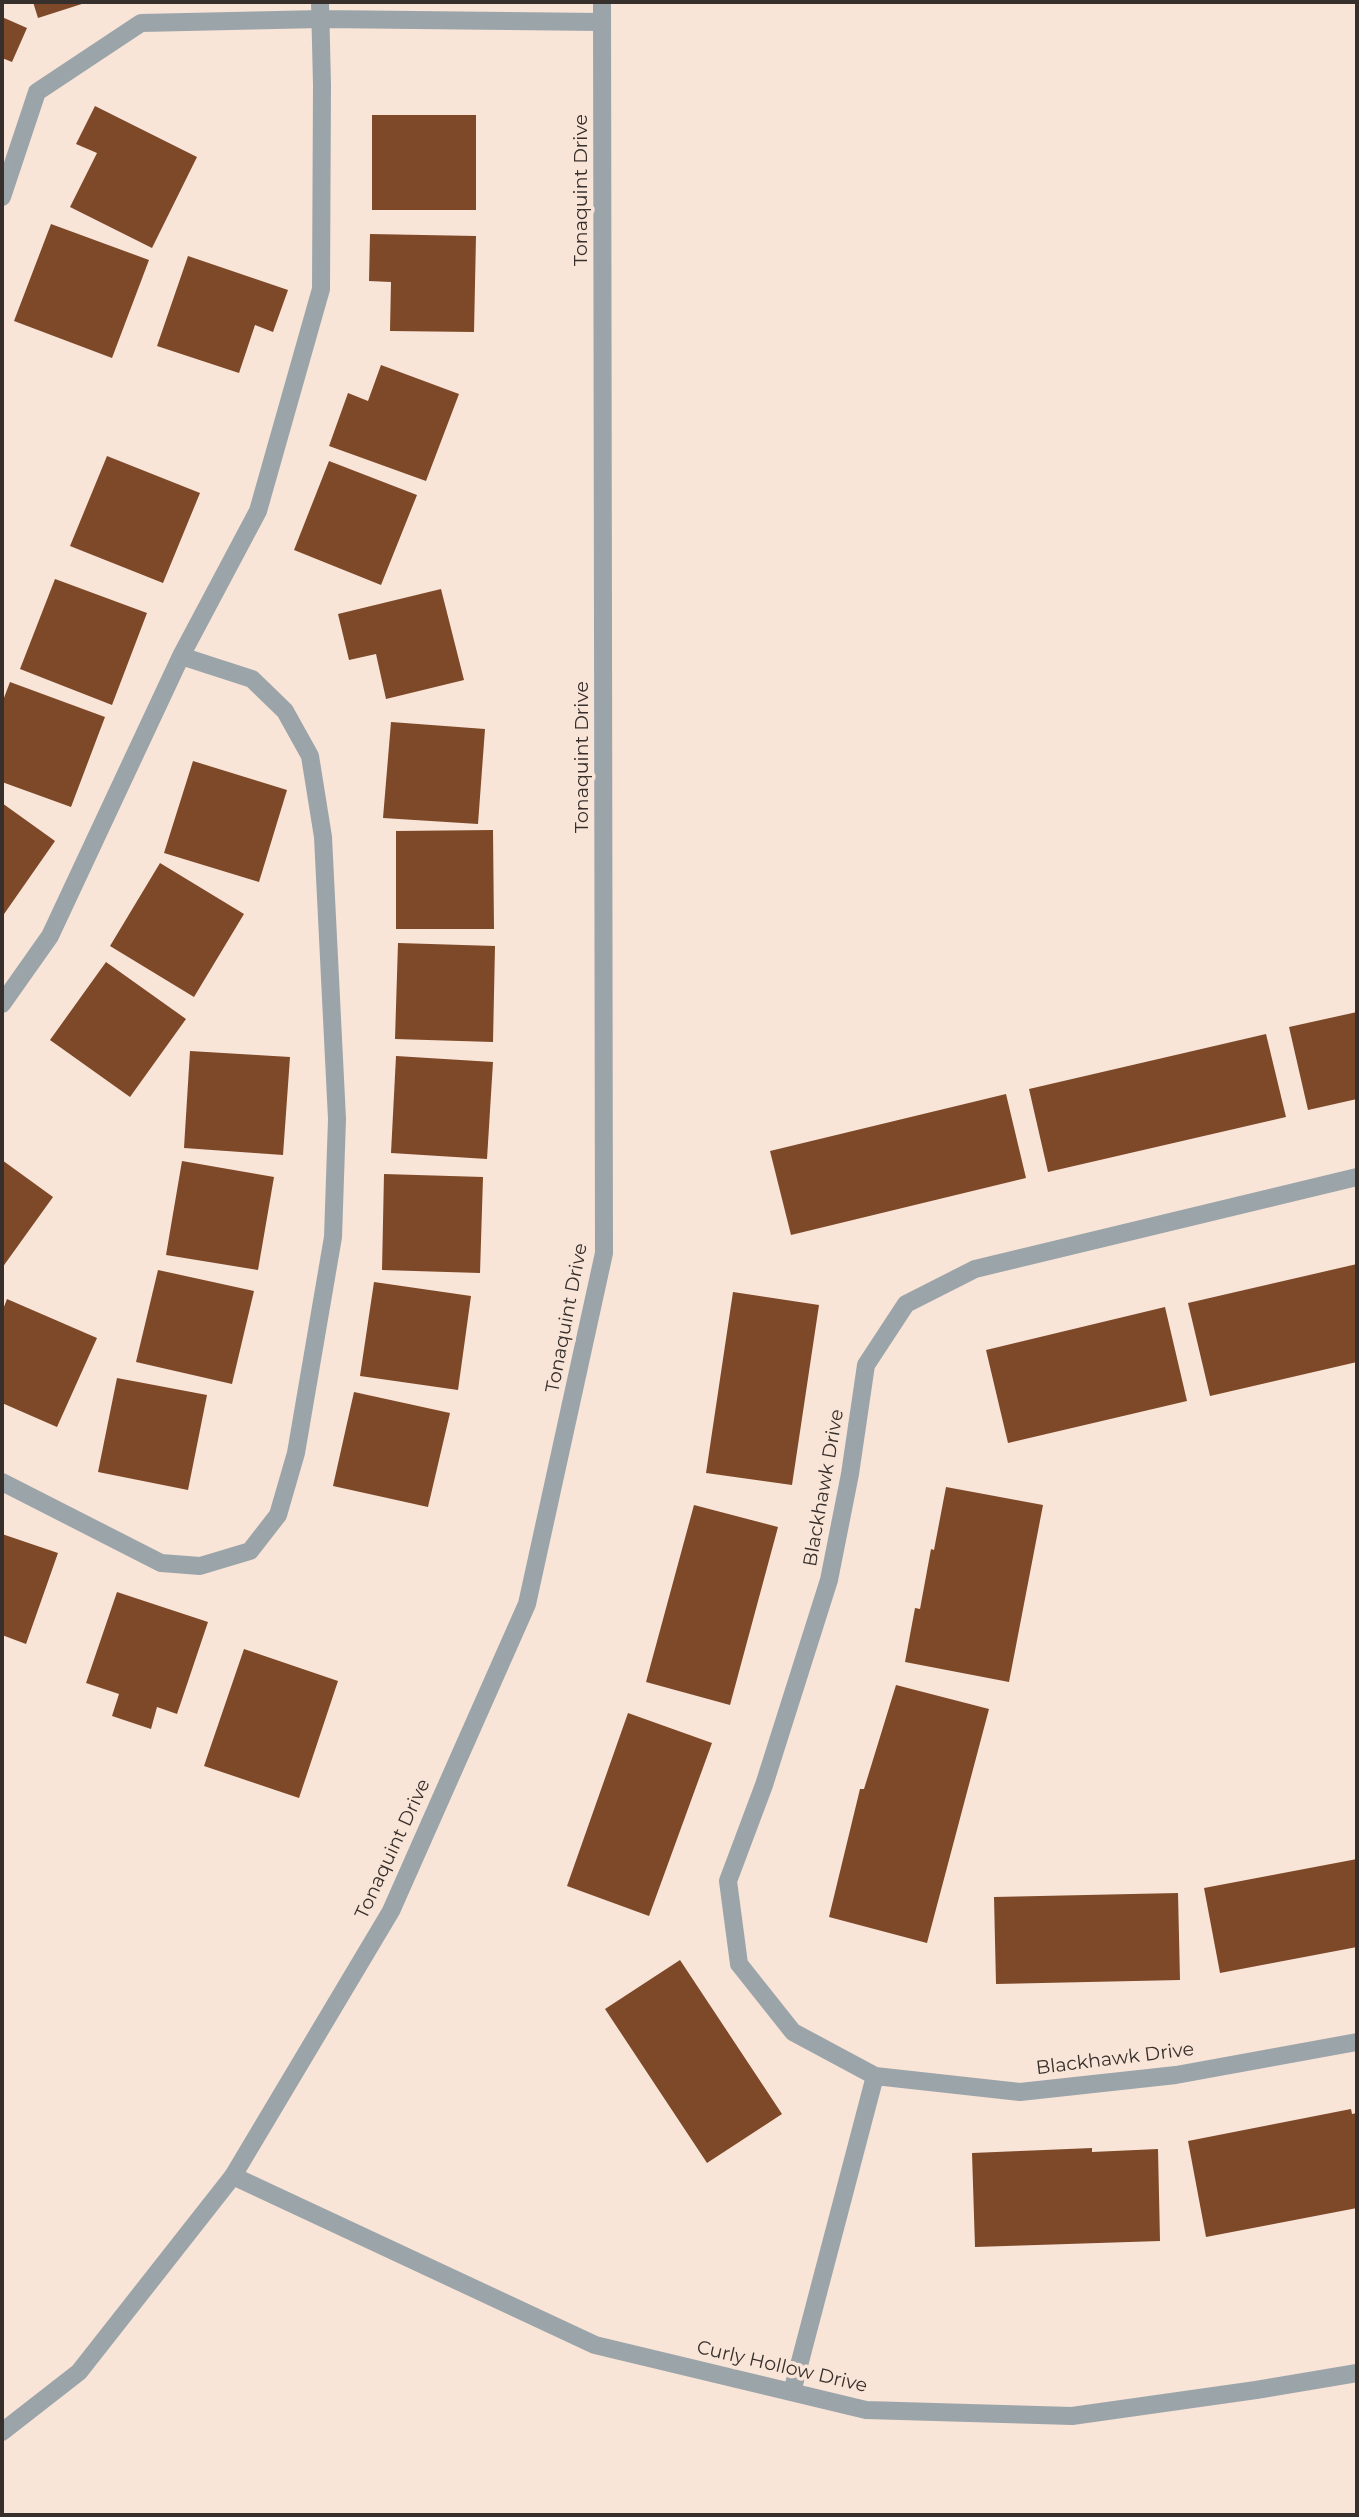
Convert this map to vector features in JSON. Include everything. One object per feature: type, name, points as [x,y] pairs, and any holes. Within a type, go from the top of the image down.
[{"type":"street","name":"Tonaquint Drive","points":[[2,2432],[79,2372],[233,2176],[391,1911],[527,1604],[604,1253],[601,2]]},
{"type":"street","points":[[2,197],[37,92],[141,23],[320,10],[601,22]]},
{"type":"street","points":[[2,1004],[50,936],[181,656],[258,511],[321,289],[320,10]]},
{"type":"street","points":[[2,1482],[161,1563],[200,1566],[250,1551],[278,1515],[296,1453],[333,1237],[337,1119],[323,837],[310,756],[285,711],[252,680],[181,656]]},
{"type":"street","name":"Blackhawk Drive","points":[[1357,1177],[975,1269],[906,1304],[866,1365],[829,1580],[764,1784],[728,1881],[739,1964],[793,2032],[876,2076],[1020,2092],[1175,2075],[1357,2042]]},
{"type":"street","points":[[792,2392],[876,2076]]},
{"type":"street","name":"Curly Hollow Drive","points":[[233,2176],[595,2345],[866,2410],[1072,2416],[1357,2373]]},
{"type":"building","points":[[33,2],[88,2],[38,18]]},
{"type":"building","points":[[2,17],[27,28],[12,62],[2,58]]},
{"type":"building","points":[[95,106],[197,157],[152,248],[70,207],[97,153],[76,144]]},
{"type":"building","points":[[372,115],[476,115],[476,210],[372,210]]},
{"type":"building","points":[[51,224],[149,260],[112,358],[14,321]]},
{"type":"building","points":[[370,234],[476,236],[474,332],[390,331],[391,282],[369,281]]},
{"type":"building","points":[[188,256],[288,290],[273,332],[255,325],[239,373],[157,346]]},
{"type":"building","points":[[381,365],[459,394],[426,481],[329,446],[348,393],[368,401]]},
{"type":"building","points":[[107,456],[200,493],[163,583],[70,546]]},
{"type":"building","points":[[329,461],[417,495],[381,585],[294,550]]},
{"type":"building","points":[[55,579],[147,613],[112,705],[20,669]]},
{"type":"building","points":[[441,589],[464,680],[386,699],[376,654],[349,660],[338,614]]},
{"type":"building","points":[[10,682],[105,717],[71,807],[2,782],[2,703]]},
{"type":"building","points":[[391,722],[485,729],[478,824],[383,818]]},
{"type":"building","points":[[193,761],[287,790],[259,882],[164,853]]},
{"type":"building","points":[[2,803],[55,841],[2,917]]},
{"type":"building","points":[[493,830],[494,929],[396,929],[396,831]]},
{"type":"building","points":[[160,863],[244,914],[194,997],[110,946]]},
{"type":"building","points":[[398,943],[495,946],[493,1042],[395,1039]]},
{"type":"building","points":[[106,962],[186,1019],[130,1097],[50,1040]]},
{"type":"building","points":[[1357,1012],[1357,1099],[1308,1110],[1289,1027]]},
{"type":"building","points":[[1266,1034],[1286,1117],[1048,1172],[1029,1089]]},
{"type":"building","points":[[190,1051],[290,1057],[283,1155],[184,1148]]},
{"type":"building","points":[[396,1056],[493,1062],[487,1159],[391,1153]]},
{"type":"building","points":[[1006,1094],[1026,1178],[791,1235],[770,1151]]},
{"type":"building","points":[[2,1160],[53,1197],[2,1268]]},
{"type":"building","points":[[182,1161],[274,1177],[258,1270],[166,1255]]},
{"type":"building","points":[[384,1174],[483,1177],[480,1273],[382,1270]]},
{"type":"building","points":[[1357,1264],[1357,1362],[1210,1396],[1188,1303]]},
{"type":"building","points":[[158,1270],[254,1291],[232,1384],[136,1362]]},
{"type":"building","points":[[374,1282],[471,1296],[458,1390],[360,1376]]},
{"type":"building","points":[[733,1292],[819,1305],[792,1485],[706,1473]]},
{"type":"building","points":[[7,1299],[97,1338],[57,1427],[2,1403],[2,1312]]},
{"type":"building","points":[[1165,1307],[1187,1401],[1008,1443],[986,1350]]},
{"type":"building","points":[[117,1378],[207,1395],[188,1490],[98,1472]]},
{"type":"building","points":[[354,1392],[450,1413],[428,1507],[333,1486]]},
{"type":"building","points":[[946,1487],[1043,1505],[1009,1682],[905,1662],[915,1608],[920,1609],[931,1549],[934,1550]]},
{"type":"building","points":[[694,1505],[778,1527],[730,1705],[646,1682]]},
{"type":"building","points":[[2,1534],[58,1553],[26,1644],[2,1635]]},
{"type":"building","points":[[117,1592],[208,1622],[177,1714],[157,1707],[151,1729],[112,1716],[119,1694],[86,1683]]},
{"type":"building","points":[[244,1649],[338,1681],[299,1798],[204,1766]]},
{"type":"building","points":[[896,1685],[989,1709],[927,1943],[829,1917],[860,1789],[864,1789]]},
{"type":"building","points":[[628,1713],[712,1743],[649,1916],[567,1886]]},
{"type":"building","points":[[1357,1859],[1357,1947],[1220,1973],[1204,1888]]},
{"type":"building","points":[[1178,1893],[1180,1980],[996,1984],[994,1897]]},
{"type":"building","points":[[680,1960],[782,2114],[707,2163],[605,2009]]},
{"type":"building","points":[[1351,2109],[1352,2114],[1357,2113],[1357,2208],[1206,2237],[1188,2141]]},
{"type":"building","points":[[1092,2148],[1092,2152],[1158,2149],[1160,2241],[975,2247],[972,2153]]}]
